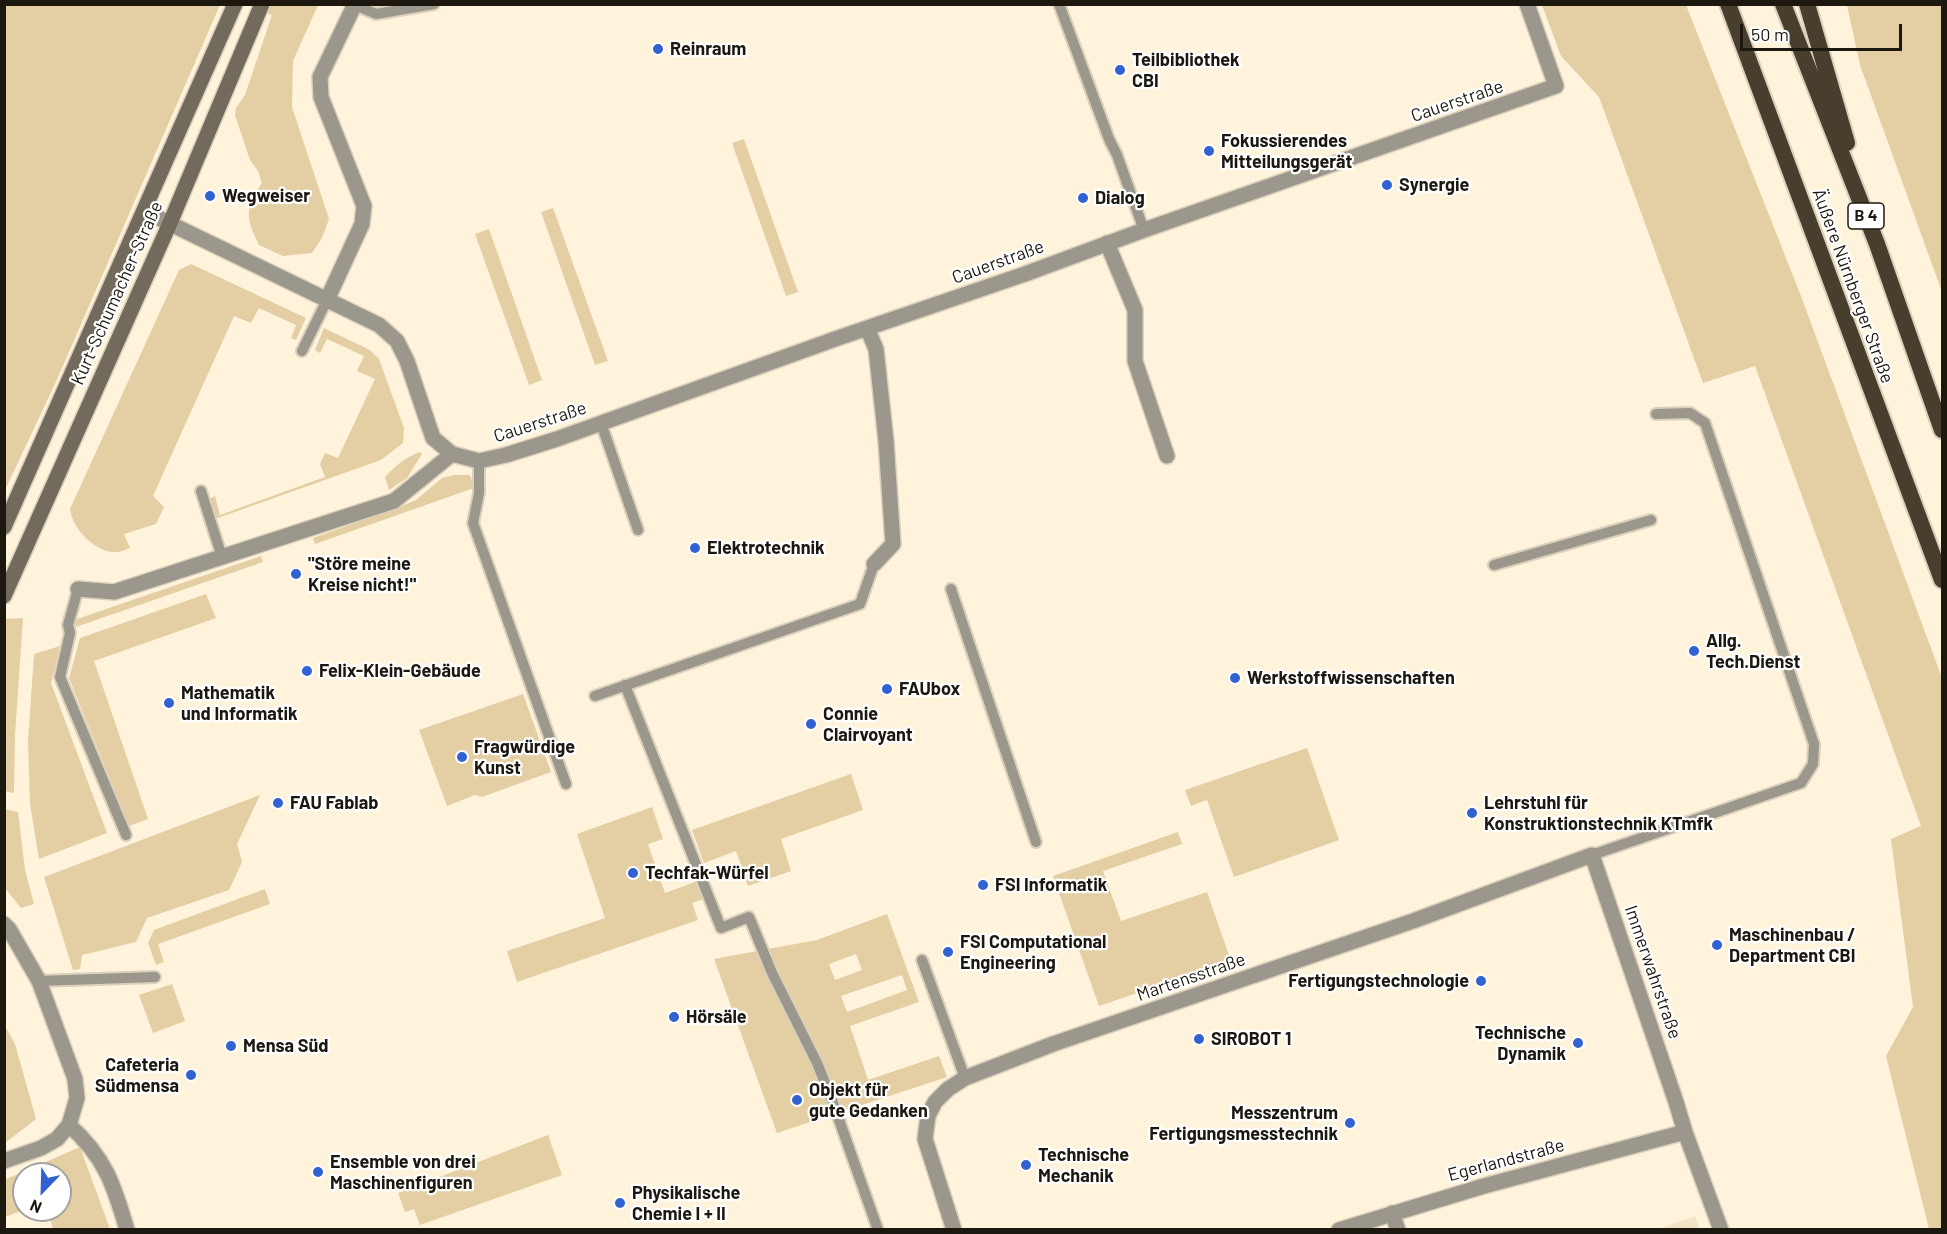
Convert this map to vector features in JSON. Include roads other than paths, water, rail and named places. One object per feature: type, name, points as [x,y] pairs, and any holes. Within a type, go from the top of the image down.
[{"type":"highway","name":"Äußere Nürnberger Straße","points":[[1728,4],[1942,580]]},
{"type":"highway","name":"Äußere Nürnberger Straße","points":[[1783,4],[1877,244],[1942,430]]},
{"type":"highway","points":[[1807,4],[1877,244]]},
{"type":"main road","name":"Kurt-Schumacher-Straße","points":[[4,527],[235,4]]},
{"type":"main road","name":"Kurt-Schumacher-Straße","points":[[4,596],[170,224],[262,4]]},
{"type":"street","name":"Cauerstraße","points":[[452,454],[479,461],[521,451],[1556,86],[1527,4]]},
{"type":"street","points":[[327,300],[362,224],[363,206],[321,97],[320,77],[355,5]]},
{"type":"street","points":[[78,589],[114,592],[394,501],[452,454],[433,438],[407,361],[397,341],[379,325],[144,211]]},
{"type":"street","points":[[1107,243],[1135,310],[1135,362],[1167,456]]},
{"type":"street","points":[[867,328],[876,349],[886,441],[893,544],[874,564]]},
{"type":"street","name":"Martensstraße","points":[[954,1230],[925,1139],[928,1116],[935,1102],[948,1089],[965,1078],[1053,1044],[1423,918],[1592,855]]},
{"type":"street","name":"Immerwahrstraße","points":[[1592,855],[1685,1132],[1721,1230]]},
{"type":"street","points":[[4,924],[39,981],[75,1079],[77,1098],[69,1125],[57,1139],[41,1148],[4,1161]]},
{"type":"street","points":[[69,1125],[101,1159],[117,1194],[127,1230]]},
{"type":"street","name":"Egerlandstraße","points":[[1339,1230],[1484,1186],[1685,1132]]},
{"type":"street","points":[[1392,1213],[1398,1230]]},
{"type":"lane","points":[[355,5],[376,14],[434,4]]},
{"type":"lane","points":[[1059,4],[1109,140],[1117,154],[1143,230]]},
{"type":"lane","points":[[302,351],[327,300]]},
{"type":"lane","points":[[1592,855],[1801,783],[1813,764],[1814,744],[1705,423],[1690,413],[1656,414]]},
{"type":"lane","points":[[601,423],[638,530]]},
{"type":"lane","points":[[479,461],[479,493],[473,523],[566,784]]},
{"type":"lane","points":[[201,491],[222,557]]},
{"type":"lane","points":[[1494,566],[1652,520]]},
{"type":"lane","points":[[595,696],[860,604],[874,564]]},
{"type":"lane","points":[[78,589],[68,625],[70,633],[60,677],[126,835]]},
{"type":"lane","points":[[951,589],[1036,842]]},
{"type":"lane","points":[[625,685],[721,928],[749,917],[772,973],[817,1063],[878,1230]]},
{"type":"lane","points":[[922,960],[965,1078]]},
{"type":"lane","points":[[39,981],[155,977]]},
{"type":"place","name":"Reinraum","points":[[658,49]]},
{"type":"place","name":"Teilbibliothek CBI","points":[[1120,70]]},
{"type":"place","name":"Fokussierendes Mitteilungsgerät","points":[[1209,151]]},
{"type":"place","name":"Synergie","points":[[1387,185]]},
{"type":"place","name":"Wegweiser","points":[[210,196]]},
{"type":"place","name":"Dialog","points":[[1083,198]]},
{"type":"place","name":"Elektrotechnik","points":[[695,548]]},
{"type":"place","name":"\"Störe meine Kreise nicht!\"","points":[[296,574]]},
{"type":"place","name":"Allg. Tech.Dienst","points":[[1694,651]]},
{"type":"place","name":"Felix-Klein-Gebäude","points":[[307,671]]},
{"type":"place","name":"Werkstoffwissenschaften","points":[[1235,678]]},
{"type":"place","name":"FAUbox","points":[[887,689]]},
{"type":"place","name":"Mathematik und Informatik","points":[[169,703]]},
{"type":"place","name":"Connie Clairvoyant","points":[[811,724]]},
{"type":"place","name":"Fragwürdige Kunst","points":[[462,757]]},
{"type":"place","name":"FAU Fablab","points":[[278,803]]},
{"type":"place","name":"Lehrstuhl für Konstruktionstechnik KTmfk","points":[[1472,813]]},
{"type":"place","name":"Techfak-Würfel","points":[[633,873]]},
{"type":"place","name":"FSI Informatik","points":[[983,885]]},
{"type":"place","name":"Maschinenbau / Department CBI","points":[[1717,945]]},
{"type":"place","name":"FSI Computational Engineering","points":[[948,952]]},
{"type":"place","name":"Fertigungstechnologie","points":[[1481,981]]},
{"type":"place","name":"Hörsäle","points":[[674,1017]]},
{"type":"place","name":"SIROBOT 1","points":[[1199,1039]]},
{"type":"place","name":"Technische Dynamik","points":[[1578,1043]]},
{"type":"place","name":"Mensa Süd","points":[[231,1046]]},
{"type":"place","name":"Cafeteria Südmensa","points":[[191,1075]]},
{"type":"place","name":"Objekt für gute Gedanken","points":[[797,1100]]},
{"type":"place","name":"Messzentrum Fertigungsmesstechnik","points":[[1350,1123]]},
{"type":"place","name":"Technische Mechanik","points":[[1026,1165]]},
{"type":"place","name":"Ensemble von drei Maschinenfiguren","points":[[318,1172]]},
{"type":"place","name":"Physikalische Chemie I + II","points":[[620,1203]]}]
